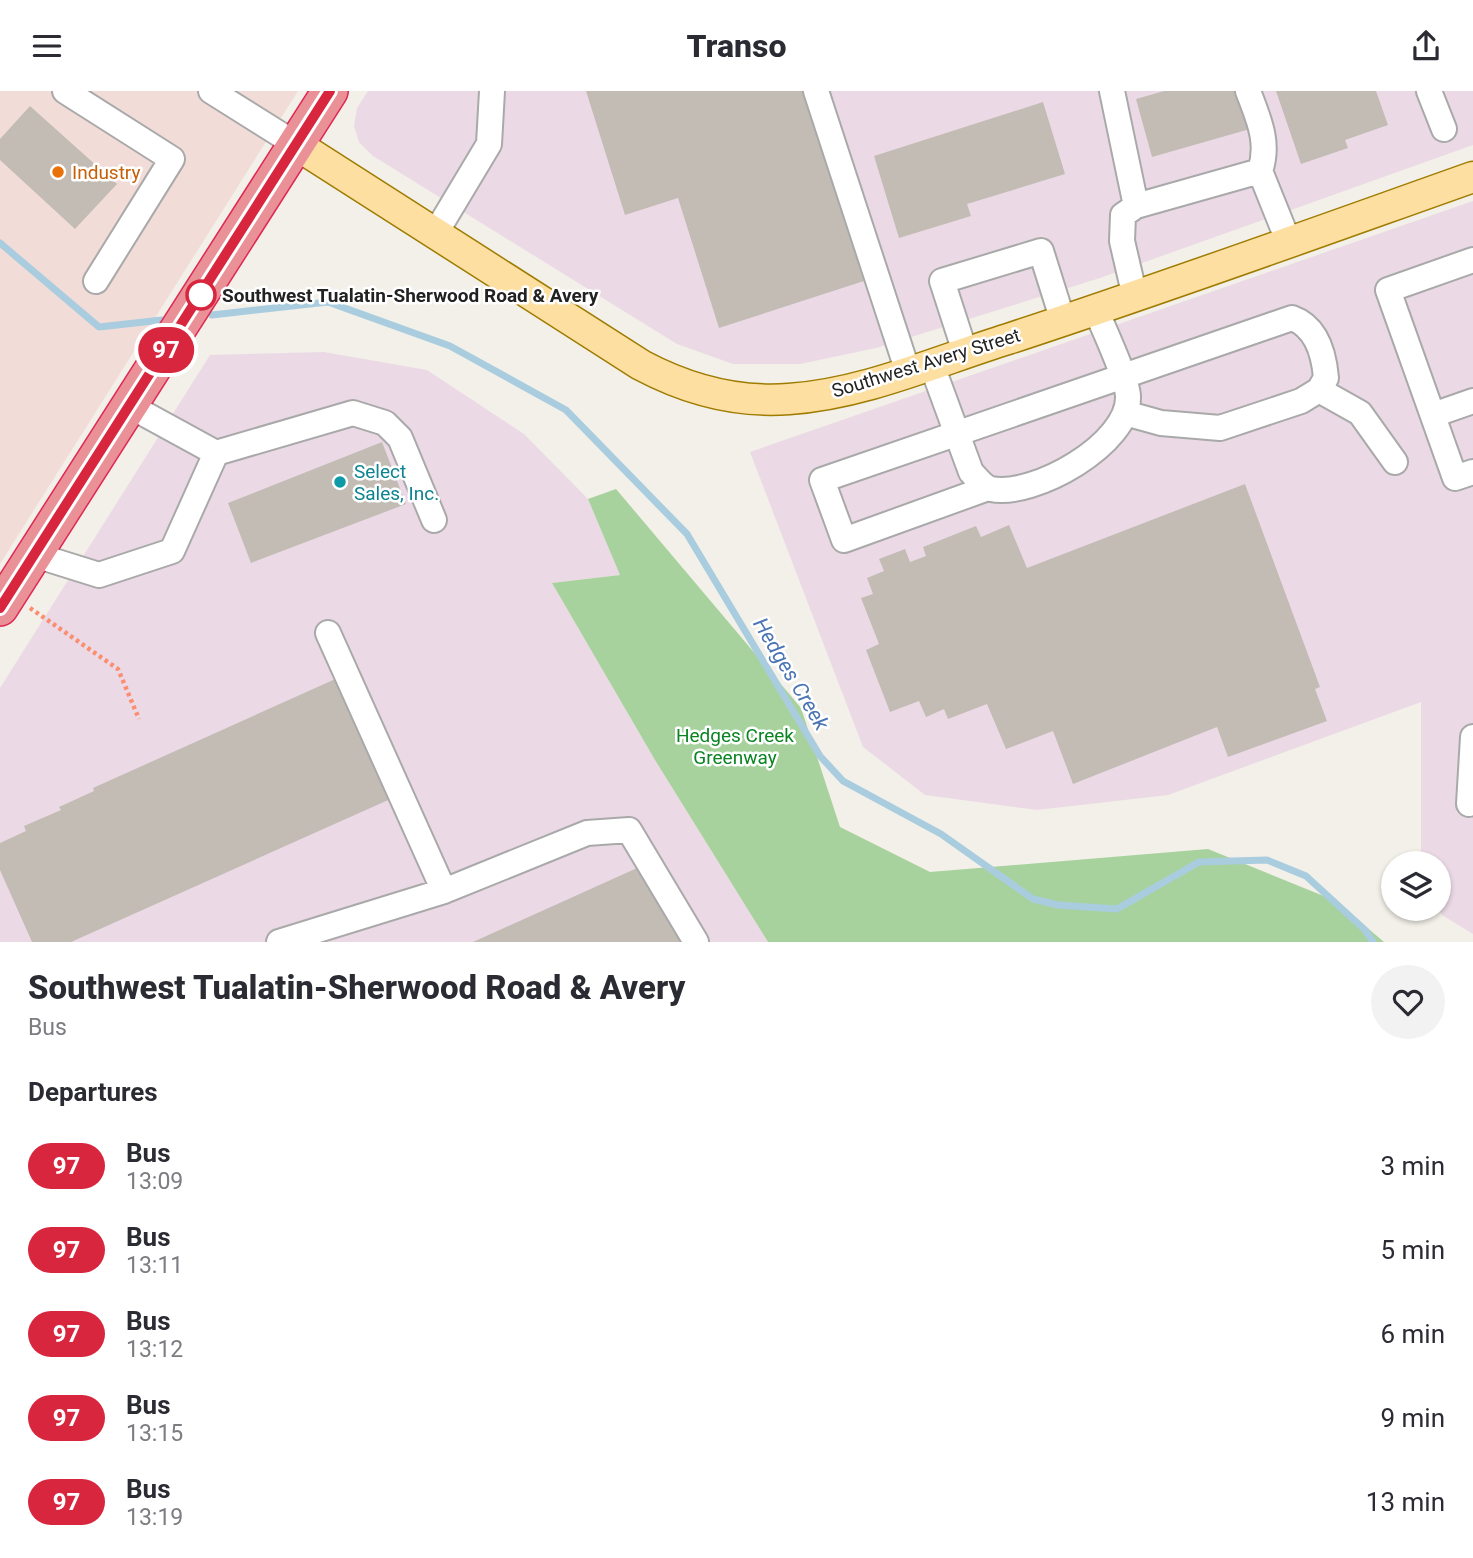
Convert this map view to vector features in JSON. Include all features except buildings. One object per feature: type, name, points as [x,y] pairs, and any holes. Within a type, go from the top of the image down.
[{"type":"highway","points":[[5,601],[330,91]]},
{"type":"main road","name":"Southwest Avery Street","points":[[297,145],[615,350],[667,379],[699,390],[752,399],[820,396],[919,367],[1135,297],[1473,177]]},
{"type":"street","points":[[65,91],[172,159],[96,281]]},
{"type":"street","points":[[211,91],[297,145]]},
{"type":"street","points":[[435,234],[489,144],[492,91]]},
{"type":"street","points":[[816,91],[919,367],[956,433],[971,472],[988,488]]},
{"type":"street","points":[[1112,91],[1136,206]]},
{"type":"street","points":[[1248,91],[1263,132],[1265,156],[1260,171],[1289,243]]},
{"type":"street","points":[[1429,91],[1444,129]]},
{"type":"street","points":[[1135,297],[1121,227],[1124,215],[1136,206],[1260,171]]},
{"type":"street","points":[[965,352],[943,281],[1041,251],[1063,321]]},
{"type":"street","points":[[1473,260],[1388,290],[1455,478],[1473,472]]},
{"type":"street","points":[[1096,310],[1121,376],[1128,395],[1125,413],[1094,452],[1070,468],[1031,484],[1003,490],[988,488],[844,540],[822,480],[1121,376],[1292,318],[1311,331],[1321,350],[1326,379],[1319,390],[1301,401],[1220,428],[1161,423],[1125,413]]},
{"type":"street","points":[[1319,390],[1360,413],[1395,462]]},
{"type":"street","points":[[1433,415],[1473,401]]},
{"type":"street","points":[[130,406],[216,453],[354,413],[385,423],[400,438],[434,520]]},
{"type":"street","points":[[35,555],[99,575],[172,551],[216,453]]},
{"type":"street","points":[[328,633],[444,891]]},
{"type":"street","points":[[1473,737],[1469,803],[1473,803]]},
{"type":"street","points":[[279,942],[444,891],[587,833],[629,830],[696,942]]},
{"type":"path","points":[[5,601],[118,669],[139,719]]},
{"type":"shaded area","points":[[0,91],[298,91],[0,564]]},
{"type":"shaded area","points":[[368,91],[1473,91],[1473,145],[1100,278],[876,348],[800,364],[733,364],[677,344],[373,156],[359,142],[354,126],[357,108]]},
{"type":"shaded area","points":[[1473,201],[1473,934],[1451,921],[1451,851],[1421,851],[1421,702],[1168,795],[1037,810],[925,795],[863,747],[750,452]]},
{"type":"shaded area","points":[[324,352],[427,370],[524,434],[588,499],[620,575],[552,583],[655,760],[768,942],[0,942],[0,688],[210,355]]},
{"type":"green space","name":"Hedges Creek Greenway","points":[[616,489],[801,708],[840,827],[930,872],[1208,849],[1336,901],[1384,942],[768,942],[655,760],[552,583],[620,575],[588,499]]},
{"type":"waterway","name":"Hedges Creek","points":[[0,243],[99,327],[162,320]]},
{"type":"waterway","name":"Hedges Creek","points":[[212,315],[328,302],[450,346],[566,410],[687,534],[820,756],[843,781],[941,834],[1033,899],[1058,905],[1117,909],[1199,862],[1267,860],[1306,876],[1365,930],[1373,942]]},
{"type":"bus line","name":"97","points":[[0,608],[330,91]]},
{"type":"place","name":"Industry","points":[[58,172]]},
{"type":"place","name":"Southwest Tualatin-Sherwood Road & Avery","points":[[201,295]]},
{"type":"place","name":"Select Sales, Inc.","points":[[340,482]]}]
